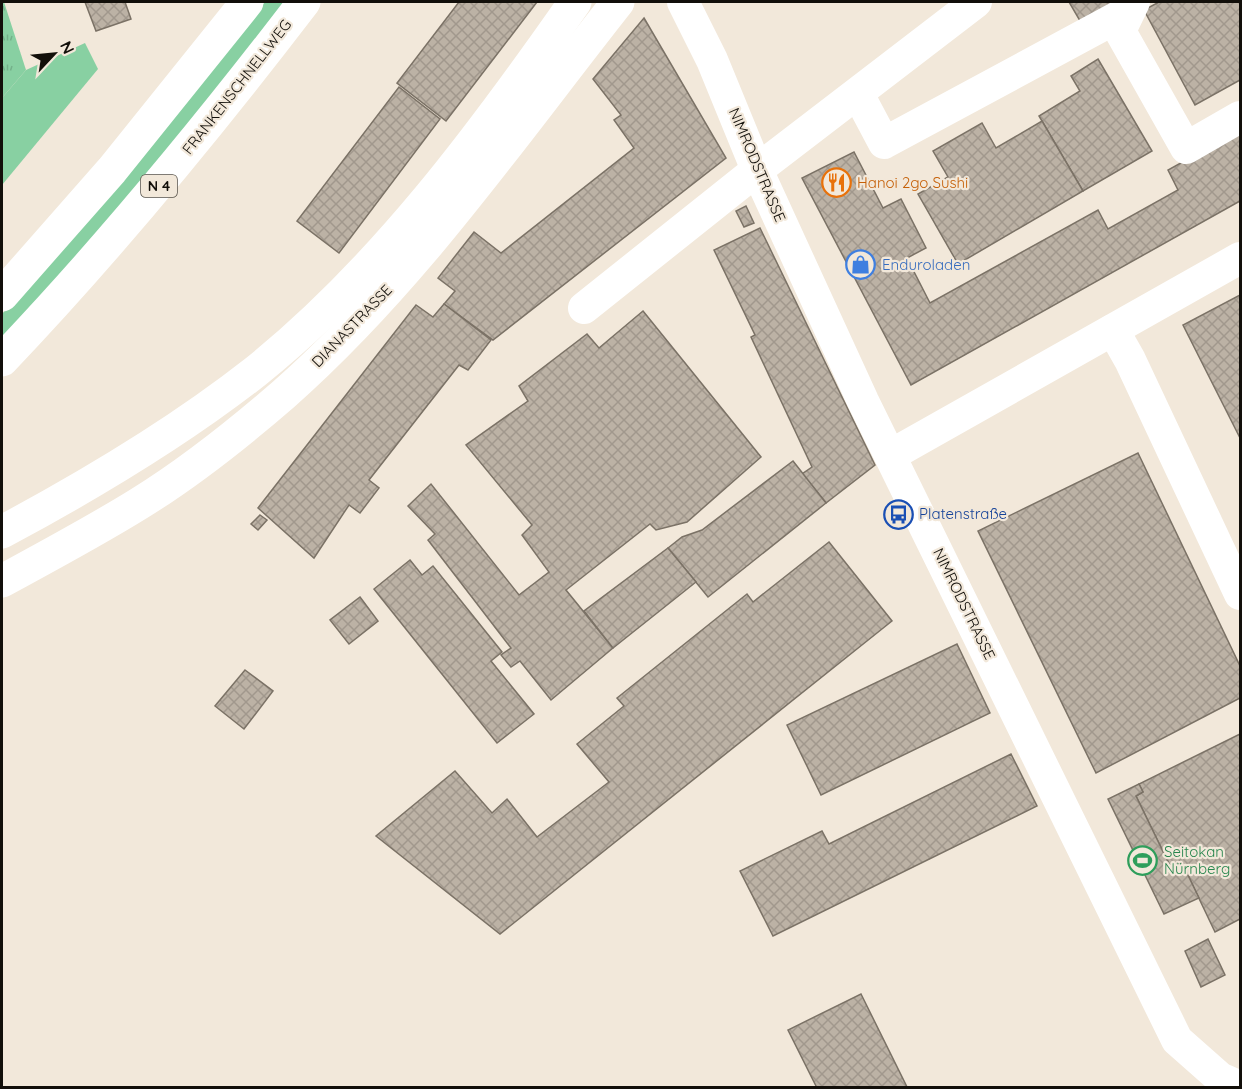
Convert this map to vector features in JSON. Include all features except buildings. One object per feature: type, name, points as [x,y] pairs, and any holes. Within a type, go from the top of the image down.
[{"type":"main road","points":[[2,295],[112,170],[248,2]]},
{"type":"main road","name":"FRANKENSCHNELLWEG","points":[[2,360],[73,284],[148,198],[215,117],[304,2]]},
{"type":"main road","name":"DIANASTRASSE","points":[[2,532],[100,477],[180,426],[256,371],[311,322],[379,254],[437,186],[575,2]]},
{"type":"main road","name":"DIANASTRASSE","points":[[9,577],[131,509],[161,489],[228,440],[317,363],[386,293],[441,228],[618,2]]},
{"type":"street","name":"NIMRODSTRASSE","points":[[683,2],[712,60],[757,170],[863,401],[1177,1040],[1220,1078],[1240,1087]]},
{"type":"street","points":[[584,308],[757,170],[976,2]]},
{"type":"street","points":[[858,94],[884,143],[1131,7]]},
{"type":"street","points":[[1131,7],[1120,31],[1186,148],[1240,117]]},
{"type":"street","points":[[891,455],[1240,258]]},
{"type":"street","points":[[1113,330],[1130,360],[1240,594]]},
{"type":"green space","points":[[2,2],[4,2],[26,70],[2,98]]},
{"type":"green space","points":[[265,2],[286,2],[112,216],[2,339],[2,314]]},
{"type":"green space","points":[[85,43],[98,69],[2,185],[2,98],[26,70]]},
{"type":"place","name":"Hanoi 2go Sushi","points":[[836,183]]},
{"type":"place","name":"Enduroladen","points":[[861,265]]},
{"type":"place","name":"Platenstraße","points":[[898,514]]},
{"type":"place","name":"Seitokan Nürnberg","points":[[1143,861]]}]
